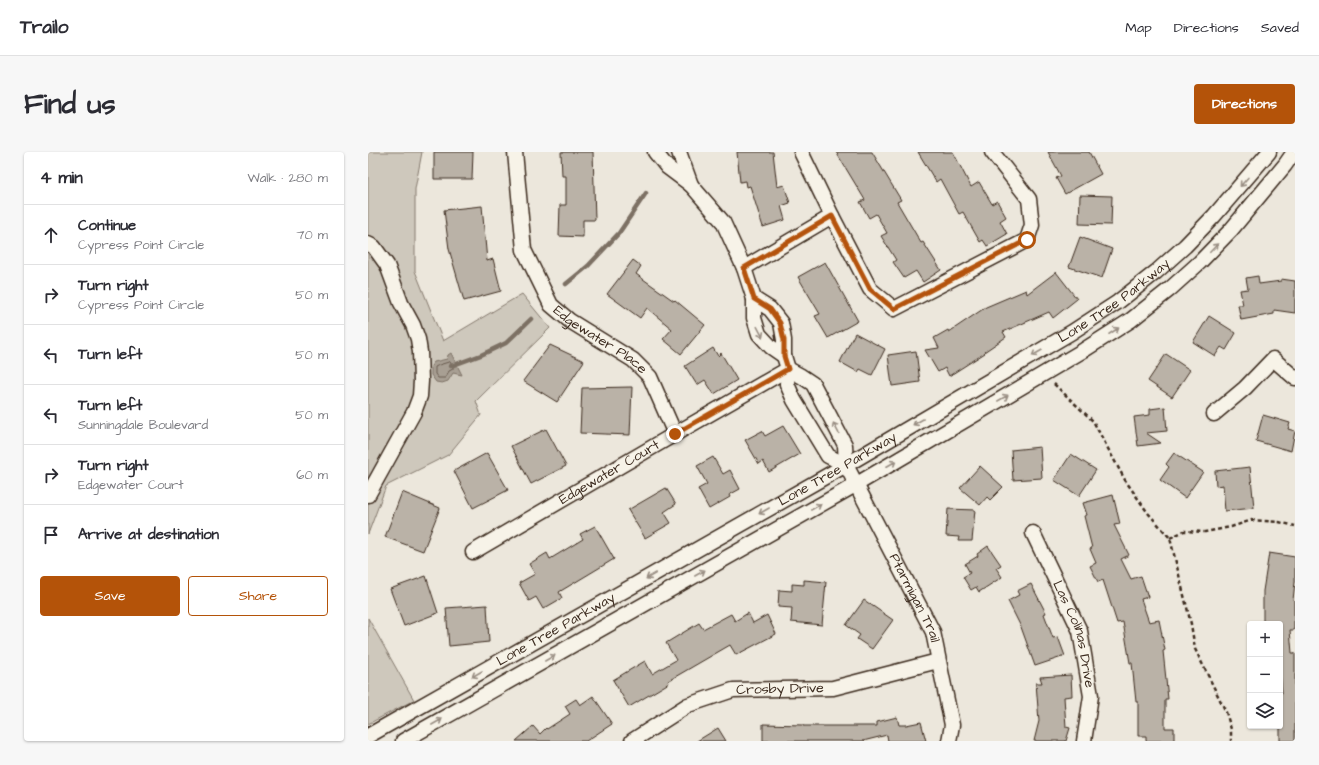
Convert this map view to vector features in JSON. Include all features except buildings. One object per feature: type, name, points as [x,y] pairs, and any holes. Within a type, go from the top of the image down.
[{"type":"street","name":"Edgewater Place","points":[[514,152],[524,250],[551,305],[570,321],[633,360],[650,377],[675,434]]},
{"type":"street","points":[[655,152],[667,167],[692,184],[723,222],[744,268],[754,299],[754,318],[759,334],[786,363],[813,384],[845,445],[846,465],[828,456],[794,400],[787,384],[786,363],[784,340],[780,323],[770,309],[754,299]]},
{"type":"street","points":[[679,152],[692,184]]},
{"type":"street","points":[[801,152],[870,289],[894,309],[1027,240],[1032,225],[1029,199],[992,152]]},
{"type":"street","name":"Lone Tree Parkway","points":[[368,736],[846,465],[1072,332],[1118,302],[1156,272],[1185,246],[1214,216],[1269,152]]},
{"type":"street","name":"Lone Tree Parkway","points":[[403,741],[857,484],[1084,350],[1131,320],[1170,289],[1200,262],[1231,230],[1285,166],[1294,152]]},
{"type":"street","points":[[744,268],[832,216]]},
{"type":"street","points":[[368,244],[374,247],[387,265],[401,303],[413,325],[418,339],[420,352],[421,381],[420,396],[414,412],[368,495]]},
{"type":"street","points":[[1214,414],[1245,388],[1273,359],[1295,378]]},
{"type":"street","name":"Edgewater Court","points":[[473,552],[675,434],[786,363]]},
{"type":"street","name":"Ptarmigan Trail","points":[[846,465],[933,632],[952,725],[949,741]]},
{"type":"street","name":"Las Colinas Drive","points":[[1033,533],[1080,630],[1091,696],[1084,741]]},
{"type":"street","name":"Crosby Drive","points":[[637,740],[688,705],[733,690],[833,688],[938,661]]},
{"type":"path","points":[[1054,384],[1094,420],[1125,480],[1148,513],[1170,538],[1191,624],[1195,648],[1226,712],[1231,729],[1231,741]]},
{"type":"path","points":[[1170,538],[1184,531],[1205,532],[1231,527],[1252,520],[1279,522],[1295,526]]},
{"type":"shaded area","points":[[368,152],[422,152],[415,189],[415,271],[443,341],[522,294],[550,328],[476,401],[481,415],[448,455],[386,486],[368,534]]},
{"type":"shaded area","points":[[368,618],[414,700],[368,724]]},
{"type":"water","points":[[451,353],[462,375],[453,373],[448,381],[442,383],[436,382],[431,375],[431,366],[434,362],[447,359],[448,355]]},
{"type":"waterway","points":[[566,284],[588,266],[619,233],[646,193]]},
{"type":"waterway","points":[[451,366],[481,355],[506,343],[531,319]]},
{"type":"route","points":[[675,434],[788,369],[784,356],[784,340],[780,323],[770,309],[754,299],[744,268],[832,216],[870,289],[894,309],[1027,240]]}]
